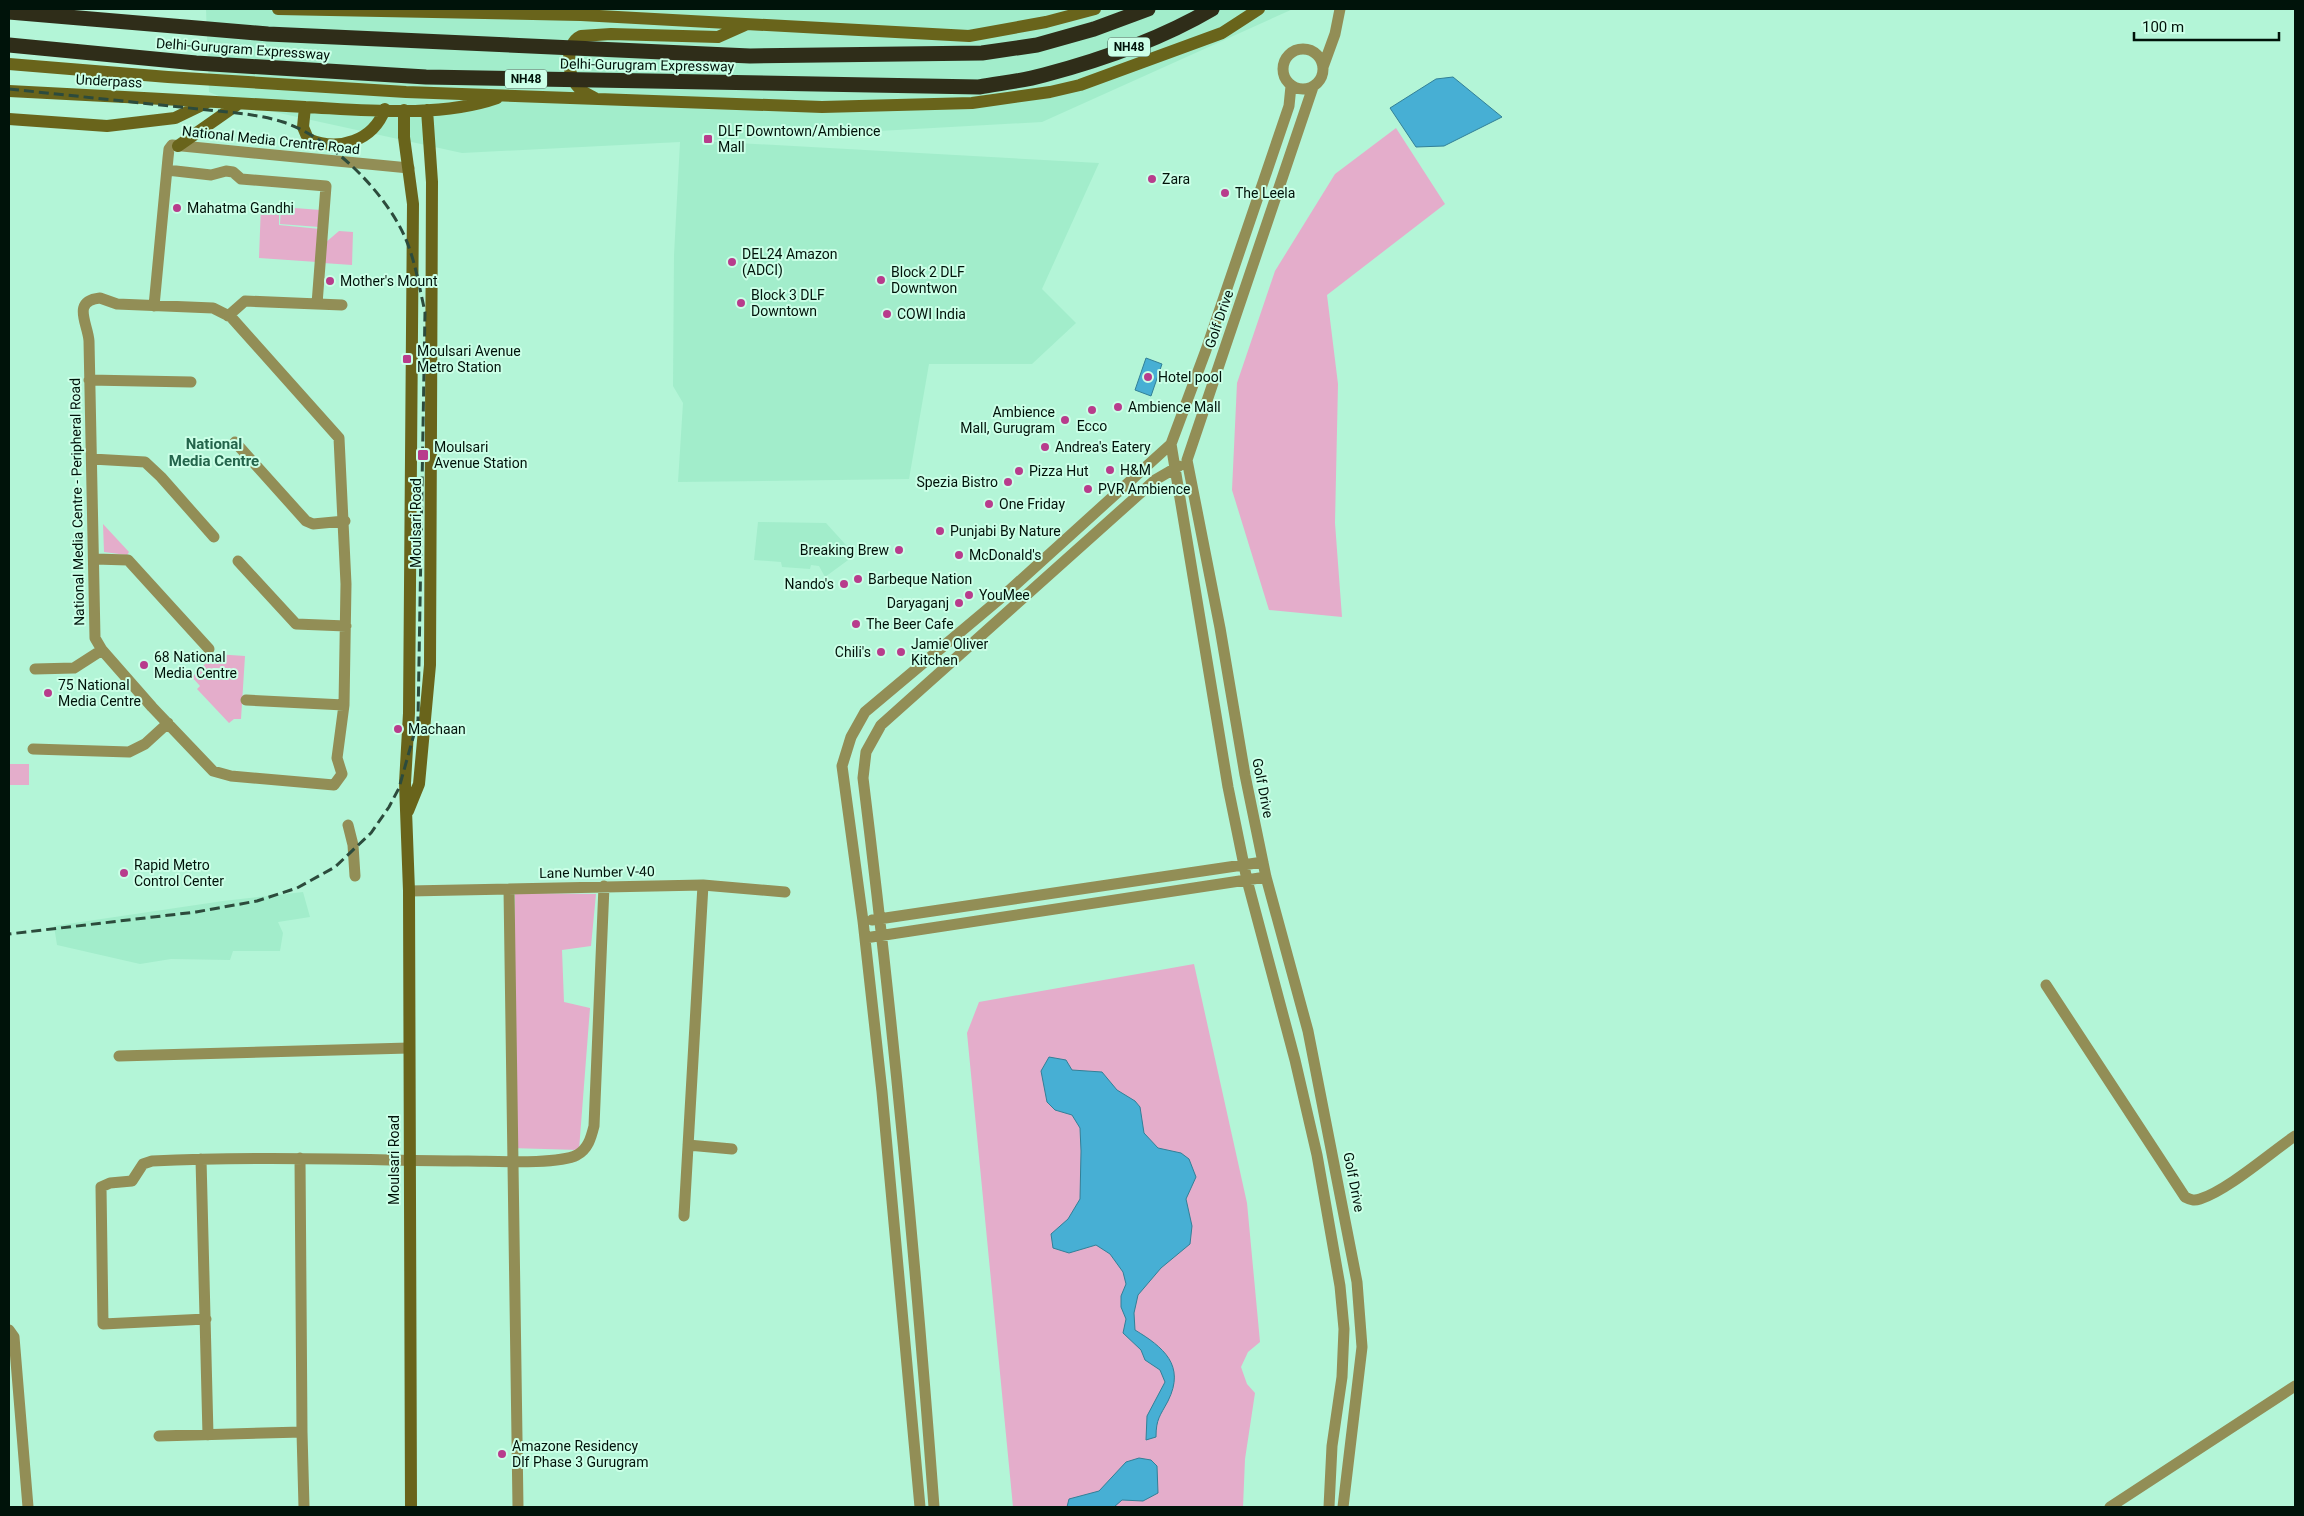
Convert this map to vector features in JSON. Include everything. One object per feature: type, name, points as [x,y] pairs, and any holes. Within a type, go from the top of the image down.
[{"type":"highway","name":"Delhi-Gurugram Expressway","points":[[9,12],[268,34],[750,56],[982,53],[1037,45],[1094,29],[1148,9]]},
{"type":"highway","name":"Delhi-Gurugram Expressway","points":[[9,45],[196,63],[426,77],[979,87],[1043,76],[1140,43],[1212,9]]},
{"type":"main road","points":[[278,9],[581,15],[969,36],[1046,22],[1095,9]]},
{"type":"main road","points":[[9,64],[168,77],[406,92],[822,107],[972,103],[1080,86],[1222,33],[1259,9]]},
{"type":"main road","points":[[597,99],[578,88],[570,71],[573,44],[581,36],[612,34],[718,37],[748,23]]},
{"type":"main road","name":"Underpass","points":[[9,91],[238,104],[404,110],[474,106],[504,95]]},
{"type":"main road","points":[[9,119],[107,126],[175,118],[208,102]]},
{"type":"main road","points":[[178,146],[238,104]]},
{"type":"main road","points":[[305,107],[303,127],[308,139],[332,146],[344,145],[369,133],[382,119],[385,109]]},
{"type":"main road","name":"Moulsari Road","points":[[404,110],[404,137],[413,204],[409,713],[405,783],[408,813],[409,892],[411,1507]]},
{"type":"main road","name":"Moulsari Road","points":[[408,813],[419,784],[430,665],[432,182],[427,110]]},
{"type":"main road","points":[[404,137],[409,130],[414,128],[428,130]]},
{"type":"street","points":[[1323,67],[1335,34],[1340,9]]},
{"type":"street","points":[[1302,49],[1314,52],[1322,61],[1322,79],[1306,90],[1291,86],[1283,76],[1283,62],[1291,53],[1302,49]]},
{"type":"street","name":"Golf Drive","points":[[1291,86],[1289,106],[1206,350],[1171,444],[1216,724],[1247,880],[1293,1050],[1311,1126],[1340,1286],[1344,1329],[1342,1377],[1332,1446],[1329,1507]]},
{"type":"street","name":"Golf Drive","points":[[1313,87],[1187,460],[1220,628],[1235,722],[1266,877],[1308,1031],[1357,1282],[1362,1347],[1343,1507]]},
{"type":"street","name":"National Media Crentre Road","points":[[154,306],[169,149],[172,145],[329,162],[409,168]]},
{"type":"street","points":[[167,170],[211,175],[226,171],[233,172],[241,179],[326,186],[317,304]]},
{"type":"street","name":"National Media Centre - Peripheral Road","points":[[100,298],[117,304],[154,306],[213,308],[228,316],[340,438],[345,521],[346,626],[344,705],[337,753],[338,764],[342,774],[338,782],[328,786],[220,775],[212,771],[102,650],[95,638],[88,331],[82,314],[85,304],[92,299],[100,298]]},
{"type":"street","points":[[228,316],[245,301],[342,305]]},
{"type":"street","points":[[89,380],[191,382]]},
{"type":"street","points":[[235,442],[306,521],[313,524],[345,521]]},
{"type":"street","points":[[920,1507],[907,1347],[882,1092],[863,921],[842,766],[851,737],[861,716],[1002,597],[1171,444]]},
{"type":"street","points":[[92,459],[145,462],[161,477],[214,537]]},
{"type":"street","points":[[934,1507],[922,1345],[898,1090],[863,778],[866,752],[881,724],[1156,480],[1187,460]]},
{"type":"street","points":[[94,559],[128,560],[209,648]]},
{"type":"street","points":[[238,561],[296,624],[346,626]]},
{"type":"street","points":[[35,669],[74,668],[102,650]]},
{"type":"street","points":[[246,700],[344,705]]},
{"type":"street","points":[[1216,724],[1235,722]]},
{"type":"street","points":[[33,749],[129,752],[144,744],[168,723]]},
{"type":"street","points":[[348,825],[354,846],[355,876]]},
{"type":"street","points":[[863,921],[1263,862]]},
{"type":"street","points":[[865,938],[1266,877]]},
{"type":"street","points":[[684,1216],[703,885]]},
{"type":"street","name":"Lane Number V-40","points":[[409,892],[703,885],[785,892]]},
{"type":"street","points":[[206,1318],[103,1324],[102,1187],[110,1183],[132,1180],[139,1168],[147,1162],[201,1159],[300,1158],[513,1161],[562,1159],[577,1155],[586,1148],[591,1137],[604,886]]},
{"type":"street","points":[[509,889],[518,1507]]},
{"type":"street","points":[[2046,985],[2185,1198],[2192,1200],[2200,1199],[2220,1189],[2295,1136]]},
{"type":"street","points":[[119,1056],[409,1048]]},
{"type":"street","points":[[882,1092],[898,1090]]},
{"type":"street","points":[[688,1145],[732,1149]]},
{"type":"street","points":[[300,1158],[304,1507]]},
{"type":"street","points":[[201,1159],[208,1435]]},
{"type":"street","points":[[9,1330],[14,1337],[28,1507]]},
{"type":"street","points":[[907,1347],[922,1345]]},
{"type":"street","points":[[2110,1507],[2295,1386]]},
{"type":"street","points":[[159,1436],[302,1432]]},
{"type":"street","points":[[1332,1446],[1349,1446]]},
{"type":"shaded area","points":[[206,9],[1293,9],[1042,122],[701,141],[1099,163],[1042,289],[1076,323],[1032,364],[929,364],[909,479],[678,482],[683,403],[673,386],[674,255],[680,142],[462,153],[238,104],[209,92]]},
{"type":"shaded area","points":[[1396,128],[1445,204],[1327,295],[1338,384],[1335,523],[1342,617],[1269,610],[1232,490],[1237,383],[1275,271],[1335,174]]},
{"type":"shaded area","points":[[261,205],[279,207],[279,225],[320,229],[317,262],[259,258]]},
{"type":"shaded area","points":[[281,207],[321,210],[319,227],[280,224]]},
{"type":"shaded area","points":[[339,231],[353,232],[352,265],[323,263],[325,243]]},
{"type":"shaded area","points":[[758,522],[826,523],[855,555],[825,577],[819,566],[811,565],[810,569],[782,567],[781,562],[754,560]]},
{"type":"shaded area","points":[[103,524],[129,552],[127,555],[104,552]]},
{"type":"shaded area","points":[[215,654],[245,656],[241,719],[234,719],[229,723],[197,689],[200,686],[192,677]]},
{"type":"shaded area","points":[[9,764],[29,764],[29,785],[9,785]]},
{"type":"shaded area","points":[[303,892],[310,917],[278,922],[283,933],[280,951],[233,951],[230,960],[171,959],[140,964],[57,945],[54,926],[223,901]]},
{"type":"shaded area","points":[[515,893],[596,894],[591,946],[562,950],[564,1002],[590,1008],[579,1150],[510,1148]]},
{"type":"shaded area","points":[[1194,964],[1247,1203],[1260,1342],[1248,1352],[1241,1367],[1247,1384],[1255,1393],[1245,1459],[1243,1507],[1013,1507],[967,1033],[979,1002]]},
{"type":"water","points":[[1453,77],[1502,117],[1444,146],[1416,147],[1390,108],[1436,79]]},
{"type":"water","name":"Hotel pool","points":[[1146,358],[1162,364],[1151,396],[1135,390]]},
{"type":"water","points":[[1049,1057],[1066,1060],[1072,1070],[1102,1072],[1117,1090],[1135,1101],[1140,1107],[1144,1133],[1158,1148],[1181,1153],[1189,1159],[1196,1177],[1186,1199],[1192,1226],[1190,1244],[1161,1268],[1138,1295],[1134,1313],[1135,1330],[1154,1343],[1169,1358],[1173,1367],[1174,1377],[1173,1388],[1158,1422],[1156,1437],[1146,1440],[1147,1416],[1165,1382],[1160,1370],[1145,1360],[1141,1350],[1123,1333],[1126,1319],[1121,1307],[1121,1296],[1126,1284],[1123,1272],[1110,1254],[1096,1245],[1069,1253],[1053,1248],[1051,1234],[1068,1219],[1080,1199],[1081,1151],[1080,1128],[1072,1115],[1055,1110],[1047,1102],[1041,1071]]},
{"type":"water","points":[[1139,1458],[1151,1460],[1157,1466],[1158,1493],[1143,1501],[1122,1500],[1114,1507],[1067,1507],[1069,1499],[1099,1491],[1126,1462]]},
{"type":"railway","points":[[9,89],[246,114],[278,121],[301,130],[319,140],[354,168],[383,201],[395,218],[411,254],[425,312],[418,720],[399,788],[389,807],[371,833],[335,867],[297,888],[257,901],[196,912],[9,934]]},
{"type":"place","name":"DLF Downtown/Ambience Mall","points":[[708,139]]},
{"type":"place","name":"Zara","points":[[1152,179]]},
{"type":"place","name":"The Leela","points":[[1225,193]]},
{"type":"place","name":"Mahatma Gandhi","points":[[177,208]]},
{"type":"place","name":"DEL24 Amazon (ADCI)","points":[[732,262]]},
{"type":"place","name":"Block 2 DLF Downtwon","points":[[881,280]]},
{"type":"place","name":"Mother's Mount","points":[[330,281]]},
{"type":"place","name":"Block 3 DLF Downtown","points":[[741,303]]},
{"type":"place","name":"COWI India","points":[[887,314]]},
{"type":"place","name":"Moulsari Avenue Metro Station","points":[[407,359]]},
{"type":"place","name":"Hotel pool","points":[[1148,377]]},
{"type":"place","name":"Ambience Mall","points":[[1118,407]]},
{"type":"place","name":"Ecco","points":[[1092,410]]},
{"type":"place","name":"Ambience Mall, Gurugram","points":[[1065,420]]},
{"type":"place","name":"Andrea's Eatery","points":[[1045,447]]},
{"type":"place","name":"Moulsari Avenue Station","points":[[423,455]]},
{"type":"place","name":"H&M","points":[[1110,470]]},
{"type":"place","name":"Pizza Hut","points":[[1019,471]]},
{"type":"place","name":"Spezia Bistro","points":[[1008,482]]},
{"type":"place","name":"PVR Ambience","points":[[1088,489]]},
{"type":"place","name":"One Friday","points":[[989,504]]},
{"type":"place","name":"Punjabi By Nature","points":[[940,531]]},
{"type":"place","name":"Breaking Brew","points":[[899,550]]},
{"type":"place","name":"McDonald's","points":[[959,555]]},
{"type":"place","name":"Barbeque Nation","points":[[858,579]]},
{"type":"place","name":"Nando's","points":[[844,584]]},
{"type":"place","name":"YouMee","points":[[969,595]]},
{"type":"place","name":"Daryaganj","points":[[959,603]]},
{"type":"place","name":"The Beer Cafe","points":[[856,624]]},
{"type":"place","name":"Chili's","points":[[881,652]]},
{"type":"place","name":"Jamie Oliver Kitchen","points":[[901,652]]},
{"type":"place","name":"68 National Media Centre","points":[[144,665]]},
{"type":"place","name":"75 National Media Centre","points":[[48,693]]},
{"type":"place","name":"Machaan","points":[[398,729]]},
{"type":"place","name":"Rapid Metro Control Center","points":[[124,873]]},
{"type":"place","name":"Amazone Residency Dlf Phase 3 Gurugram","points":[[502,1454]]},
{"type":"district","name":"National Media Centre","points":[[214,452]]}]
